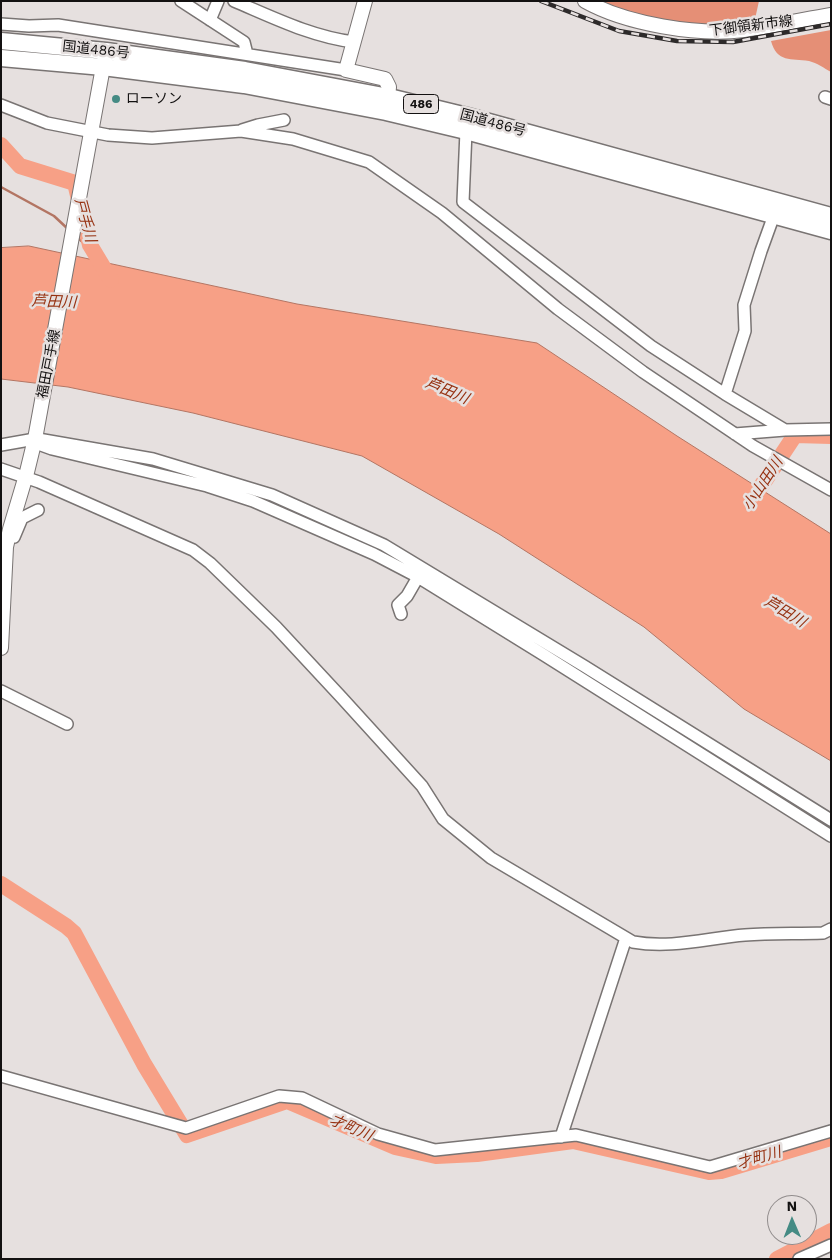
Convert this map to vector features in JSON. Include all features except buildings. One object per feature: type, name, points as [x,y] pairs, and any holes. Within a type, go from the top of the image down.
[{"type":"highway","name":"国道486号","points":[[1,41],[106,51],[245,70],[388,104],[466,131],[831,231]]},
{"type":"highway","name":"国道486号","points":[[1,58],[102,67],[244,85],[388,104],[486,121],[831,216]]},
{"type":"main road","points":[[365,1],[346,70],[385,79],[389,87],[388,104]]},
{"type":"main road","name":"下御領新市線","points":[[585,1],[600,10],[644,22],[703,32],[743,30],[831,15]]},
{"type":"main road","name":"福田戸手線","points":[[1,648],[6,547],[36,437],[106,51]]},
{"type":"street","points":[[181,1],[244,42],[247,54]]},
{"type":"street","points":[[210,20],[218,1]]},
{"type":"street","points":[[234,1],[296,26],[338,40],[354,42]]},
{"type":"street","points":[[1,24],[29,26],[58,25],[346,70]]},
{"type":"street","points":[[1,104],[47,123],[92,132],[152,138],[240,131],[293,139],[369,162],[442,212],[558,308],[644,372],[735,434],[831,490]]},
{"type":"street","points":[[240,131],[258,124],[284,120]]},
{"type":"street","points":[[466,131],[463,202],[651,346],[785,430]]},
{"type":"street","points":[[726,394],[744,331],[744,305],[774,215]]},
{"type":"street","points":[[735,434],[831,429]]},
{"type":"street","points":[[1,437],[36,437],[153,459],[272,495],[384,545],[576,661],[831,820]]},
{"type":"street","points":[[1,445],[36,437]]},
{"type":"street","points":[[36,437],[41,445],[52,449],[207,486],[253,501],[374,554],[418,577],[544,654],[831,836]]},
{"type":"street","points":[[1,469],[193,550],[210,563],[276,627],[422,786],[443,819],[491,858],[633,942],[650,945],[677,944],[747,934],[823,933],[831,929]]},
{"type":"street","points":[[8,537],[14,537],[22,518],[38,510]]},
{"type":"street","points":[[360,535],[362,540],[374,550],[374,554]]},
{"type":"street","points":[[400,614],[398,605],[407,596],[418,577]]},
{"type":"street","points":[[1,691],[66,724]]},
{"type":"street","points":[[561,1137],[626,938]]},
{"type":"street","points":[[1,1076],[186,1128],[279,1096],[302,1098],[378,1134],[435,1150],[576,1135],[710,1167],[831,1131]]},
{"type":"street","points":[[798,1259],[831,1245]]},
{"type":"shaded area","points":[[592,1],[759,1],[755,19],[743,20],[730,28],[681,23],[645,16]]},
{"type":"shaded area","points":[[831,30],[831,72],[809,61],[781,56],[777,53],[771,41]]},
{"type":"water","name":"芦田川","points":[[29,246],[297,304],[537,343],[677,436],[831,534],[831,761],[744,709],[644,627],[499,534],[362,456],[193,413],[68,387],[1,379],[1,248]]},
{"type":"waterway","name":"戸手川","points":[[1,145],[20,166],[75,183],[90,245],[111,280]]},
{"type":"waterway","points":[[1,187],[54,216],[68,229]]},
{"type":"waterway","name":"戸手川","points":[[77,237],[87,246],[97,262]]},
{"type":"waterway","name":"小山田川","points":[[748,506],[795,435],[831,436]]},
{"type":"waterway","name":"才町川","points":[[1,884],[74,933],[144,1064],[187,1135],[287,1101],[395,1147],[436,1156],[477,1154],[573,1141],[709,1172],[721,1171],[831,1138]]},
{"type":"waterway","points":[[777,1259],[831,1231]]},
{"type":"railway","points":[[541,1],[619,31],[677,41],[733,42],[831,24]]},
{"type":"place","name":"ローソン","points":[[116,99]]}]
